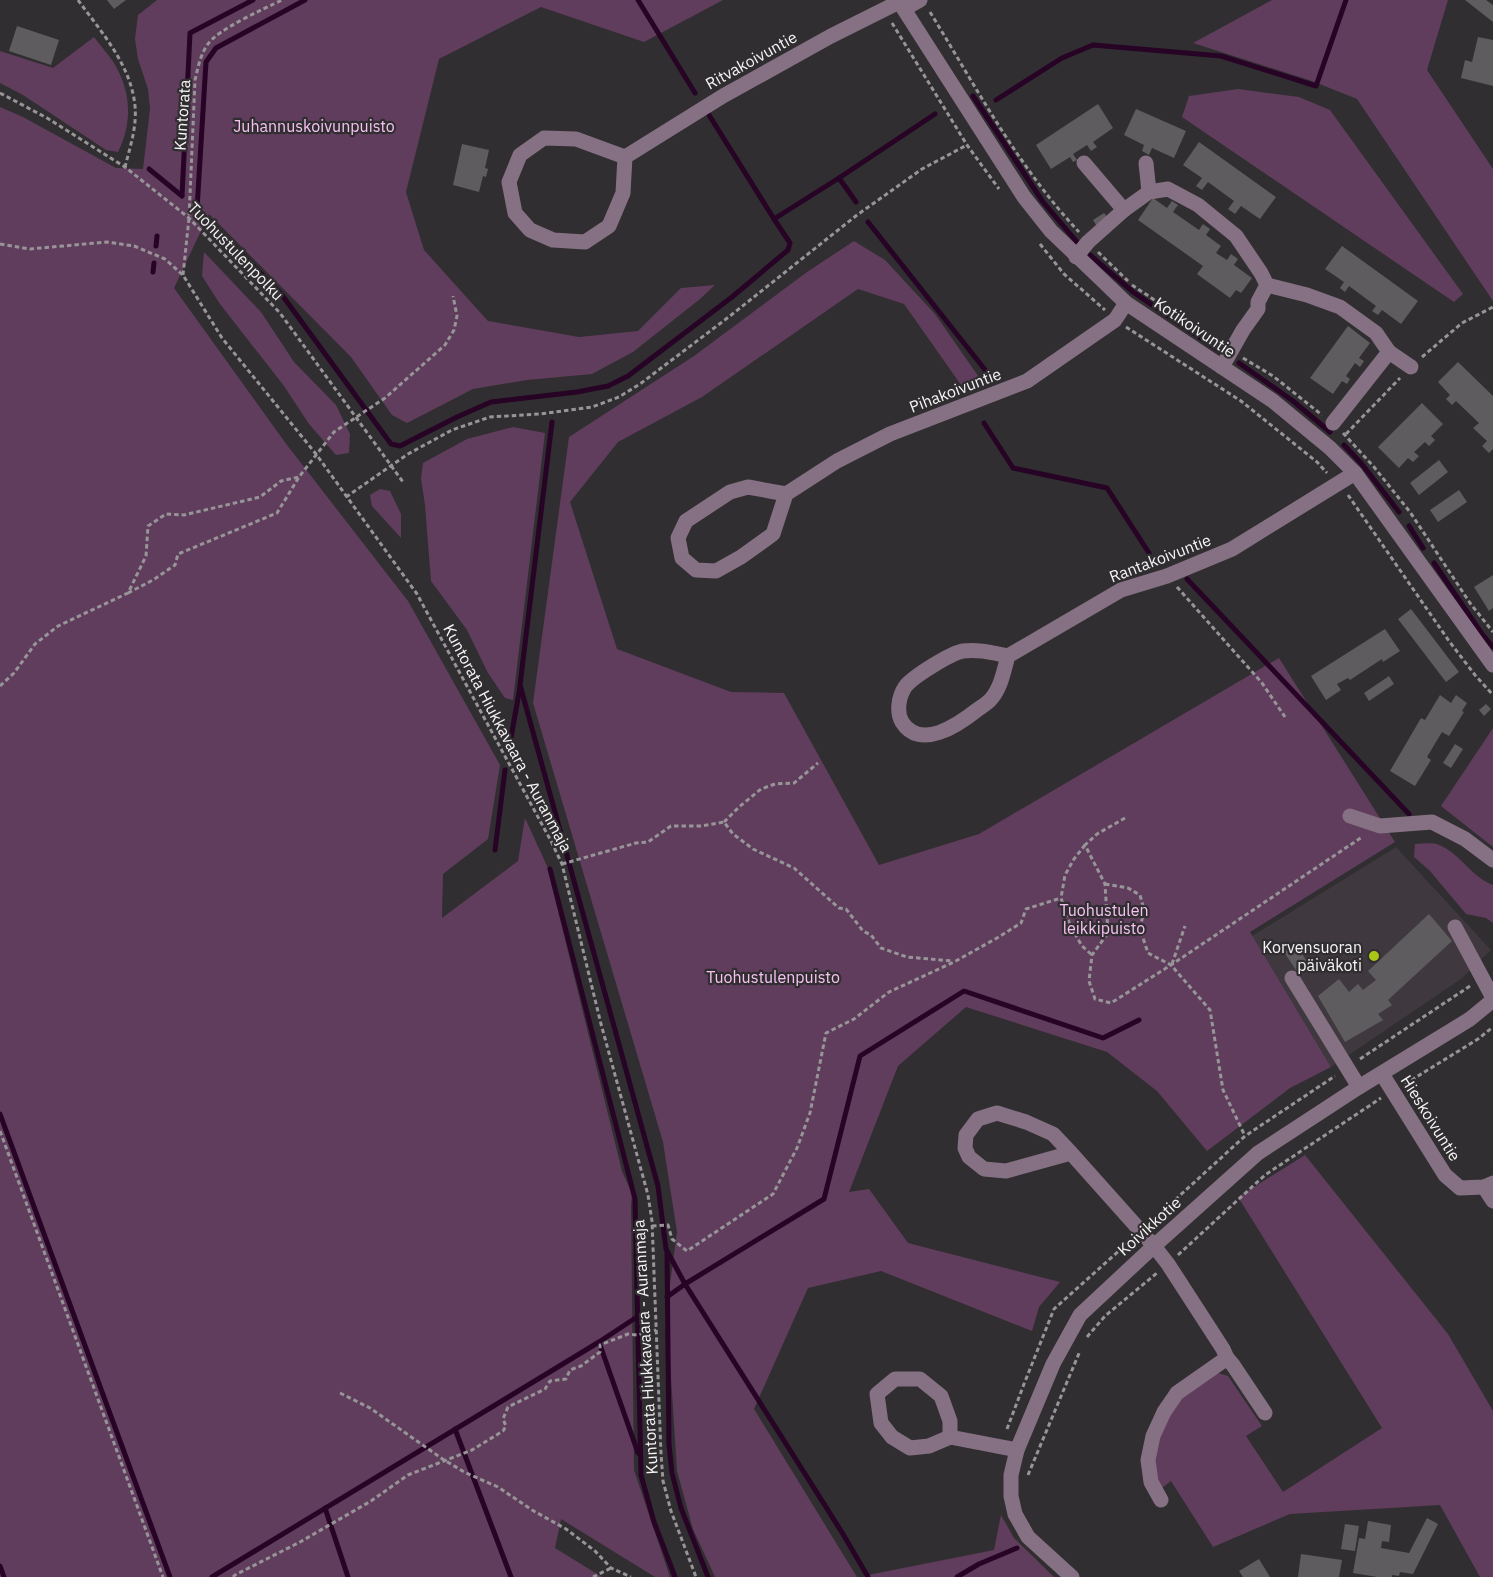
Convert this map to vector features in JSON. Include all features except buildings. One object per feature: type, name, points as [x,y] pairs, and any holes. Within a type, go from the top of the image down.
[{"type":"street","name":"Ritvakoivuntie","points":[[625,157],[723,96],[831,36],[901,4],[924,5]]},
{"type":"street","name":"Kotikoivuntie","points":[[901,4],[1024,197],[1051,231],[1126,303],[1273,401],[1330,448],[1355,473],[1493,665]]},
{"type":"street","points":[[544,138],[576,139],[625,157],[623,193],[609,226],[585,242],[553,240],[530,230],[515,213],[509,182],[520,155],[544,138]]},
{"type":"street","points":[[1084,163],[1124,210]]},
{"type":"street","points":[[1146,163],[1149,192]]},
{"type":"street","points":[[1076,257],[1088,242],[1124,210],[1149,192],[1168,189],[1198,205],[1236,236],[1267,285],[1307,295],[1340,307],[1376,333],[1389,352],[1411,367]]},
{"type":"street","points":[[1222,367],[1258,309],[1258,302],[1267,285]]},
{"type":"street","name":"Pihakoivuntie","points":[[786,494],[837,461],[890,434],[1027,381],[1115,320],[1126,303]]},
{"type":"street","points":[[1333,423],[1389,352]]},
{"type":"street","name":"Rantakoivuntie","points":[[1008,656],[1121,590],[1167,576],[1232,549],[1355,473]]},
{"type":"street","points":[[748,487],[786,494],[772,534],[741,557],[716,571],[696,570],[682,558],[678,538],[686,521],[730,492],[748,487]]},
{"type":"street","points":[[982,650],[1008,656],[992,699],[962,723],[938,734],[924,735],[909,730],[901,720],[898,708],[905,687],[928,668],[960,652],[982,650]]},
{"type":"street","points":[[1350,816],[1380,826],[1432,822],[1465,839],[1493,860]]},
{"type":"street","points":[[1455,927],[1493,999]]},
{"type":"street","points":[[1292,978],[1359,1087]]},
{"type":"street","name":"Koivikkotie","points":[[1072,1577],[1028,1537],[1015,1514],[1011,1496],[1011,1475],[1017,1450],[1053,1364],[1080,1315],[1154,1245],[1258,1153],[1359,1087],[1470,1019],[1493,999]]},
{"type":"street","name":"Hieskoivuntie","points":[[1382,1074],[1445,1175],[1460,1188],[1489,1185],[1493,1201]]},
{"type":"street","points":[[1071,1153],[1006,1171],[984,1170],[969,1157],[965,1148],[966,1135],[978,1119],[997,1113],[1053,1134],[1071,1153],[1154,1245],[1265,1413]]},
{"type":"street","points":[[1161,1500],[1151,1482],[1148,1460],[1153,1436],[1164,1412],[1177,1393],[1227,1358]]},
{"type":"street","points":[[950,1437],[950,1420],[941,1396],[920,1378],[895,1379],[877,1394],[881,1423],[892,1437],[909,1448],[929,1446],[950,1437],[1017,1450]]},
{"type":"path","points":[[78,0],[113,48],[128,75],[135,107],[133,135],[125,167]]},
{"type":"path","name":"Kuntorata","points":[[183,275],[189,218],[195,80],[200,60],[209,42],[230,27],[282,0]]},
{"type":"path","points":[[924,5],[1000,126],[1057,209],[1133,286],[1273,376],[1333,423],[1374,467],[1410,512],[1470,603],[1493,632]]},
{"type":"path","name":"Tuohustulenpolku","points":[[0,93],[47,118],[125,167],[189,218],[280,313],[403,482]]},
{"type":"path","points":[[346,497],[390,465],[452,430],[490,417],[540,414],[592,406],[619,397],[680,354],[857,215],[922,169],[967,145]]},
{"type":"path","name":"Kuntorata Hiukkavaara - Auranmaja","points":[[0,244],[30,249],[107,242],[134,246],[165,259],[183,275],[222,338],[316,454],[417,594],[564,863],[600,1024],[648,1195],[654,1226],[663,1481],[671,1510],[696,1577]]},
{"type":"path","points":[[0,686],[14,673],[35,644],[58,626],[153,580],[175,565],[178,554],[277,513],[299,477],[334,432],[385,398],[444,345],[453,330],[457,316],[453,296]]},
{"type":"path","points":[[128,593],[146,556],[148,526],[166,514],[184,515],[260,497],[281,481],[299,477]]},
{"type":"path","points":[[1338,483],[1356,505],[1449,641],[1493,695]]},
{"type":"path","points":[[1167,576],[1262,683],[1285,717]]},
{"type":"path","points":[[564,863],[636,843],[648,842],[671,826],[701,826],[724,822],[762,789],[775,784],[794,783],[818,763]]},
{"type":"path","points":[[1092,955],[1082,945],[1070,925],[1060,898],[1065,875],[1085,845],[1097,834],[1125,818]]},
{"type":"path","points":[[724,822],[733,834],[753,849],[794,868],[840,908],[846,909],[863,931],[871,934],[881,948],[907,957],[954,962]]},
{"type":"path","points":[[1085,845],[1105,884],[1108,933],[1092,955],[1089,981],[1095,999],[1111,1003],[1380,826]]},
{"type":"path","points":[[1105,884],[1128,888],[1140,895],[1144,910],[1140,929],[1148,953],[1171,965],[1210,1010],[1223,1090],[1245,1136]]},
{"type":"path","points":[[654,1226],[668,1225],[672,1239],[687,1251],[773,1194],[797,1148],[810,1113],[826,1034],[854,1019],[889,992],[954,962],[1021,923],[1026,909],[1060,898]]},
{"type":"path","points":[[1171,965],[1185,926]]},
{"type":"path","points":[[1025,1485],[1084,1341],[1105,1316],[1168,1264],[1265,1174],[1493,1028]]},
{"type":"path","points":[[0,1131],[161,1576]]},
{"type":"path","points":[[233,1577],[300,1542],[370,1501],[408,1475],[472,1450],[503,1431],[506,1426],[503,1419],[508,1407],[545,1389],[550,1381],[566,1379],[570,1370],[581,1366],[600,1352],[600,1345],[628,1334],[637,1335],[656,1330]]},
{"type":"path","points":[[340,1394],[370,1408],[444,1460],[498,1487],[566,1529],[595,1551],[611,1568],[631,1577]]},
{"type":"path","points":[[593,1577],[611,1568]]},
{"type":"shaded area","name":"Korvensuoran päiväkoti","points":[[1396,847],[1491,950],[1461,979],[1331,1067],[1252,936]]},
{"type":"green space","name":"Juhannuskoivunpuisto","points":[[157,0],[723,0],[644,42],[541,7],[439,59],[406,192],[424,250],[488,321],[579,337],[638,331],[681,288],[715,285],[633,352],[592,374],[527,380],[473,389],[407,423],[392,415],[351,357],[209,214],[174,288],[287,445],[408,601],[500,765],[488,839],[443,874],[442,918],[518,861],[525,818],[547,866],[622,1171],[632,1194],[634,1470],[670,1577],[655,1577],[561,1519],[555,1548],[602,1577],[0,1577],[0,107],[23,117],[116,168],[143,169],[150,109],[148,89],[138,59],[135,39],[138,15]]},
{"type":"green space","points":[[1272,0],[1448,0],[1427,70],[1493,169],[1493,301],[1357,99],[1312,81],[1193,43]]},
{"type":"green space","points":[[94,37],[114,63],[127,96],[128,118],[118,152],[106,150],[23,95],[0,83],[0,51],[53,68]]},
{"type":"green space","points":[[1238,89],[1299,97],[1330,110],[1463,294],[1454,302],[1182,117],[1189,96]]},
{"type":"green space","name":"Tuohustulenpuisto","points":[[854,241],[885,260],[935,314],[983,383],[966,392],[904,304],[858,289],[702,397],[618,442],[570,502],[617,649],[731,692],[784,693],[879,865],[979,834],[1279,658],[1395,842],[1250,932],[1331,1067],[1290,1088],[1207,1151],[1157,1091],[1107,1052],[966,1007],[898,1066],[849,1192],[869,1189],[908,1243],[1060,1282],[1039,1307],[1032,1331],[881,1271],[808,1288],[754,1409],[857,1577],[715,1577],[693,1529],[677,1471],[668,1299],[677,1232],[663,1142],[533,703],[569,437],[694,356],[807,272]]},
{"type":"green space","points":[[204,252],[261,312],[294,362],[336,405],[350,434],[349,453],[336,455],[309,424],[284,386],[220,304],[202,276]]},
{"type":"green space","points":[[513,427],[545,433],[513,700],[505,698],[488,673],[467,630],[431,581],[421,479],[423,463],[467,439]]},
{"type":"green space","points":[[380,489],[390,491],[401,514],[401,538],[372,506],[370,495]]},
{"type":"green space","points":[[1493,728],[1493,847],[1441,806]]},
{"type":"green space","points":[[1415,844],[1439,845],[1493,885],[1493,923],[1486,918],[1466,914],[1430,871],[1414,857]]},
{"type":"green space","points":[[1305,1155],[1448,1334],[1493,1411],[1493,1577],[1480,1577],[1440,1505],[1290,1514],[1213,1547],[1171,1481],[1162,1488],[1157,1479],[1154,1468],[1155,1455],[1160,1437],[1174,1408],[1182,1396],[1218,1373],[1228,1376],[1262,1426],[1246,1436],[1283,1492],[1382,1428],[1238,1197]]},
{"type":"green space","points":[[1001,1515],[1014,1538],[1054,1577],[863,1577],[994,1550]]},
{"type":"waterway","points":[[182,196],[190,33],[253,0]]},
{"type":"waterway","points":[[305,0],[216,48],[206,62],[197,209],[282,295],[391,444],[400,446],[491,402],[608,386],[628,376],[732,297],[788,250],[790,243],[709,115]]},
{"type":"waterway","points":[[638,0],[695,93]]},
{"type":"waterway","points":[[996,100],[1062,58],[1093,45],[1221,56],[1316,86],[1346,0]]},
{"type":"waterway","points":[[973,96],[1043,202],[1077,242]]},
{"type":"waterway","points":[[774,219],[935,114]]},
{"type":"waterway","points":[[149,169],[182,196]]},
{"type":"waterway","points":[[839,178],[856,202]]},
{"type":"waterway","points":[[868,222],[986,371]]},
{"type":"waterway","points":[[156,246],[157,236]]},
{"type":"waterway","points":[[1090,255],[1133,292],[1220,351]]},
{"type":"waterway","points":[[153,272],[154,263]]},
{"type":"waterway","points":[[1239,363],[1293,401],[1330,432]]},
{"type":"waterway","points":[[552,422],[520,685],[658,1186],[666,1249],[685,1284],[868,1577]]},
{"type":"waterway","points":[[984,423],[1013,468],[1107,488],[1149,553]]},
{"type":"waterway","points":[[1344,445],[1399,512]]},
{"type":"waterway","points":[[1409,526],[1423,548]]},
{"type":"waterway","points":[[1434,563],[1493,647]]},
{"type":"waterway","points":[[1187,579],[1409,814]]},
{"type":"waterway","points":[[509,749],[520,687]]},
{"type":"waterway","points":[[495,850],[505,770]]},
{"type":"waterway","points":[[550,869],[635,1199],[641,1475],[654,1522],[675,1577]]},
{"type":"waterway","points":[[667,1297],[824,1199],[860,1056],[964,991],[1103,1038],[1139,1020]]},
{"type":"waterway","points":[[0,1114],[170,1577]]},
{"type":"waterway","points":[[667,1252],[669,1444],[672,1473],[681,1508],[708,1577]]},
{"type":"waterway","points":[[212,1577],[643,1313]]},
{"type":"waterway","points":[[599,1342],[638,1453]]},
{"type":"waterway","points":[[455,1429],[511,1577]]},
{"type":"waterway","points":[[325,1508],[348,1577]]},
{"type":"waterway","points":[[957,1577],[979,1564],[1017,1548]]},
{"type":"waterway","points":[[0,1566],[4,1577]]},
{"type":"place","name":"Korvensuoran päiväkoti","points":[[1374,956]]},
{"type":"park label","name":"Tuohustulen leikkipuisto","points":[[1104,919]]}]
